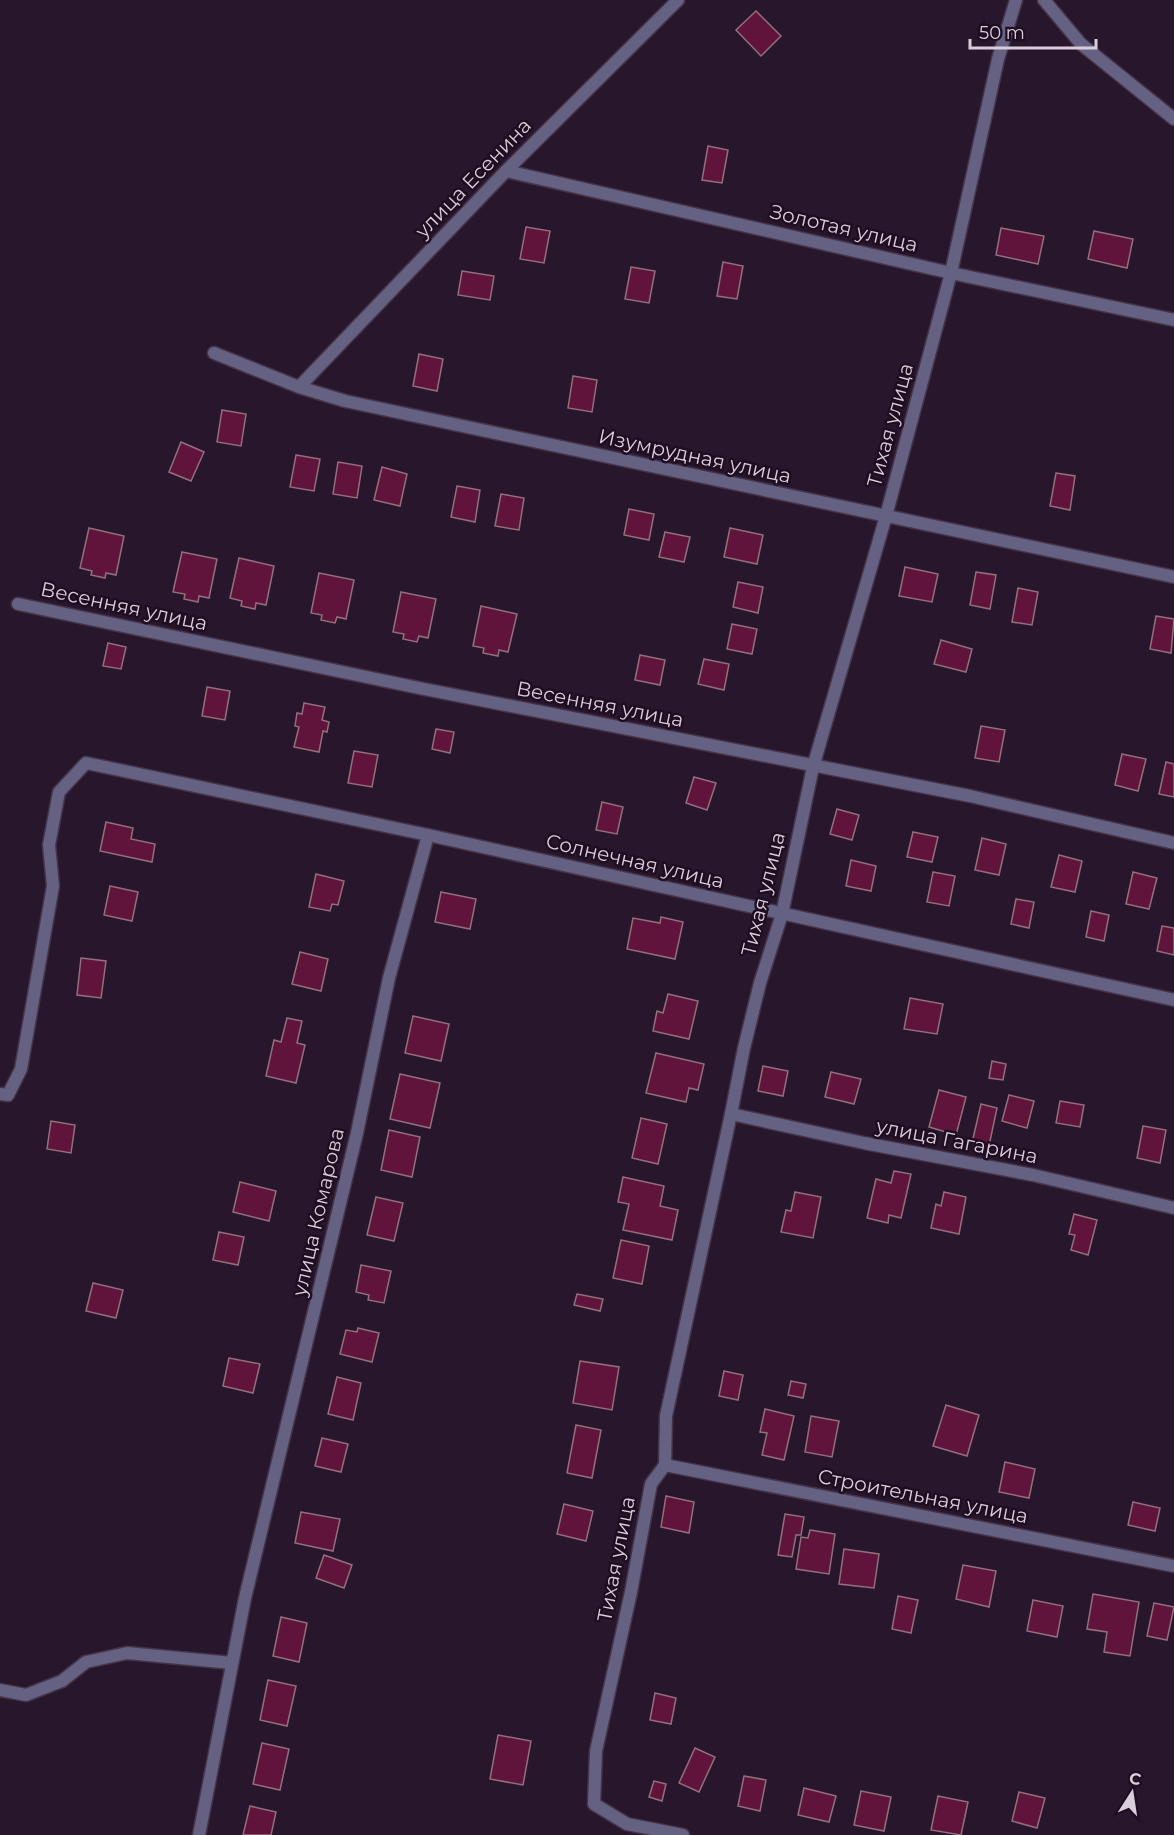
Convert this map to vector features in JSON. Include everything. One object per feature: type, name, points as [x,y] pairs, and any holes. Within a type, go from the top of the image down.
[{"type":"street","name":"улица Есенина","points":[[299,387],[506,171],[678,0]]},
{"type":"street","name":"Тихая улица","points":[[683,1835],[627,1824],[594,1804],[596,1751],[631,1592],[651,1484],[665,1465],[666,1416],[744,1047],[760,983],[782,914],[813,767],[886,516],[951,273],[998,59],[1016,0]]},
{"type":"street","points":[[1044,0],[1081,44],[1174,119]]},
{"type":"street","name":"Золотая улица","points":[[506,171],[951,273],[1174,320]]},
{"type":"street","name":"Изумрудная улица","points":[[214,353],[299,387],[345,401],[1174,577]]},
{"type":"street","name":"Весенняя улица","points":[[18,604],[431,690],[813,767],[970,796],[1174,843]]},
{"type":"street","name":"Солнечная улица","points":[[4,1094],[21,1069],[52,886],[49,844],[58,792],[86,763],[428,835],[1174,1000]]},
{"type":"street","name":"улица Комарова","points":[[199,1835],[245,1598],[357,1133],[389,978],[428,835]]},
{"type":"street","name":"улица Гагарина","points":[[731,1114],[864,1143],[1033,1175],[1174,1208]]},
{"type":"street","name":"Строительная улица","points":[[665,1465],[1174,1566]]},
{"type":"street","points":[[0,1690],[26,1695],[62,1681],[86,1662],[127,1653],[232,1663]]},
{"type":"building","points":[[756,11],[781,36],[761,56],[736,30]]},
{"type":"building","points":[[708,146],[728,150],[722,183],[702,180]]},
{"type":"building","points":[[526,227],[550,231],[544,263],[520,259]]},
{"type":"building","points":[[1001,228],[1044,236],[1038,264],[996,255]]},
{"type":"building","points":[[1094,231],[1133,239],[1127,268],[1088,259]]},
{"type":"building","points":[[723,262],[743,266],[737,299],[717,296]]},
{"type":"building","points":[[631,267],[655,271],[649,303],[625,299]]},
{"type":"building","points":[[462,271],[494,276],[490,300],[458,295]]},
{"type":"building","points":[[419,354],[443,359],[437,391],[413,386]]},
{"type":"building","points":[[573,376],[597,380],[592,412],[568,408]]},
{"type":"building","points":[[222,410],[246,414],[241,446],[217,442]]},
{"type":"building","points":[[181,442],[204,452],[191,481],[169,472]]},
{"type":"building","points":[[296,455],[320,459],[314,491],[290,487]]},
{"type":"building","points":[[338,462],[362,466],[357,498],[333,494]]},
{"type":"building","points":[[382,467],[407,474],[400,506],[374,500]]},
{"type":"building","points":[[1056,473],[1075,476],[1070,510],[1050,506]]},
{"type":"building","points":[[457,486],[480,490],[475,522],[451,517]]},
{"type":"building","points":[[501,494],[524,498],[519,530],[495,526]]},
{"type":"building","points":[[629,509],[654,514],[649,540],[624,535]]},
{"type":"building","points":[[89,528],[124,536],[116,575],[106,573],[105,578],[91,575],[92,571],[80,568]]},
{"type":"building","points":[[730,528],[763,535],[757,564],[724,557]]},
{"type":"building","points":[[665,532],[690,537],[684,562],[659,557]]},
{"type":"building","points":[[182,552],[217,559],[209,598],[199,596],[198,602],[184,599],[185,594],[173,592]]},
{"type":"building","points":[[239,558],[274,566],[266,605],[256,603],[255,609],[241,606],[242,601],[230,598]]},
{"type":"building","points":[[905,567],[938,574],[932,602],[899,596]]},
{"type":"building","points":[[976,572],[996,575],[990,609],[970,605]]},
{"type":"building","points":[[319,573],[354,580],[346,619],[337,617],[335,623],[321,620],[322,615],[311,613]]},
{"type":"building","points":[[738,582],[763,587],[758,613],[733,607]]},
{"type":"building","points":[[1018,588],[1038,592],[1032,625],[1012,622]]},
{"type":"building","points":[[401,592],[436,599],[428,638],[419,636],[417,642],[403,639],[404,634],[393,632]]},
{"type":"building","points":[[481,606],[517,614],[508,652],[499,650],[498,656],[483,653],[484,648],[473,646]]},
{"type":"building","points":[[1156,616],[1174,619],[1171,653],[1150,649]]},
{"type":"building","points":[[732,624],[757,629],[752,654],[727,649]]},
{"type":"building","points":[[941,640],[972,649],[966,672],[934,664]]},
{"type":"building","points":[[108,643],[126,647],[121,669],[103,666]]},
{"type":"building","points":[[640,655],[665,660],[660,685],[635,680]]},
{"type":"building","points":[[704,659],[729,664],[724,690],[698,684]]},
{"type":"building","points":[[207,687],[230,691],[225,720],[202,716]]},
{"type":"building","points":[[304,703],[325,707],[322,720],[329,722],[327,732],[323,731],[319,752],[294,747],[299,727],[295,726],[297,713],[302,714]]},
{"type":"building","points":[[981,726],[1005,730],[999,762],[975,758]]},
{"type":"building","points":[[436,729],[454,732],[450,753],[432,749]]},
{"type":"building","points":[[354,751],[378,755],[372,787],[348,783]]},
{"type":"building","points":[[1122,754],[1146,759],[1138,791],[1115,785]]},
{"type":"building","points":[[1166,762],[1174,764],[1174,797],[1159,794]]},
{"type":"building","points":[[694,777],[716,783],[707,810],[686,803]]},
{"type":"building","points":[[602,802],[623,807],[617,834],[596,830]]},
{"type":"building","points":[[837,809],[859,815],[852,840],[830,834]]},
{"type":"building","points":[[106,822],[133,828],[131,839],[155,844],[152,862],[100,851]]},
{"type":"building","points":[[913,832],[938,837],[932,862],[907,857]]},
{"type":"building","points":[[982,838],[1006,844],[999,875],[975,870]]},
{"type":"building","points":[[1059,855],[1082,861],[1075,892],[1051,887]]},
{"type":"building","points":[[851,860],[876,866],[871,891],[846,886]]},
{"type":"building","points":[[933,872],[955,876],[949,906],[927,902]]},
{"type":"building","points":[[1133,872],[1157,878],[1149,909],[1126,904]]},
{"type":"building","points":[[316,874],[344,881],[338,905],[332,904],[330,911],[309,907]]},
{"type":"building","points":[[110,886],[138,892],[132,921],[104,915]]},
{"type":"building","points":[[441,892],[476,899],[470,929],[435,922]]},
{"type":"building","points":[[1016,899],[1034,902],[1029,928],[1011,924]]},
{"type":"building","points":[[1091,911],[1109,915],[1104,941],[1086,937]]},
{"type":"building","points":[[661,917],[683,922],[675,959],[627,949],[633,918],[660,923]]},
{"type":"building","points":[[1162,926],[1174,928],[1174,955],[1157,951]]},
{"type":"building","points":[[300,952],[328,959],[321,991],[292,984]]},
{"type":"building","points":[[81,958],[106,961],[101,998],[77,995]]},
{"type":"building","points":[[668,994],[698,1001],[689,1039],[653,1031],[657,1011],[663,1013]]},
{"type":"building","points":[[910,998],[943,1004],[937,1034],[904,1029]]},
{"type":"building","points":[[413,1016],[449,1024],[441,1061],[405,1053]]},
{"type":"building","points":[[287,1018],[302,1021],[297,1043],[305,1045],[296,1083],[266,1076],[274,1040],[281,1042]]},
{"type":"building","points":[[656,1053],[704,1064],[698,1090],[689,1088],[686,1102],[646,1093]]},
{"type":"building","points":[[992,1061],[1006,1064],[1003,1080],[989,1078]]},
{"type":"building","points":[[763,1066],[788,1071],[783,1096],[758,1091]]},
{"type":"building","points":[[831,1072],[861,1079],[854,1104],[825,1097]]},
{"type":"building","points":[[400,1074],[440,1083],[430,1128],[390,1119]]},
{"type":"building","points":[[939,1090],[966,1097],[956,1135],[929,1127]]},
{"type":"building","points":[[1009,1095],[1034,1101],[1027,1128],[1002,1121]]},
{"type":"building","points":[[1060,1101],[1084,1105],[1080,1127],[1056,1123]]},
{"type":"building","points":[[981,1104],[997,1108],[989,1146],[972,1143]]},
{"type":"building","points":[[641,1118],[667,1124],[658,1164],[632,1158]]},
{"type":"building","points":[[51,1121],[75,1125],[71,1153],[47,1149]]},
{"type":"building","points":[[1143,1126],[1166,1130],[1160,1163],[1137,1158]]},
{"type":"building","points":[[389,1130],[420,1137],[412,1177],[381,1170]]},
{"type":"building","points":[[894,1171],[911,1174],[901,1218],[889,1215],[888,1223],[867,1218],[876,1179],[891,1183]]},
{"type":"building","points":[[623,1177],[664,1186],[660,1206],[678,1210],[672,1240],[623,1230],[629,1204],[618,1202]]},
{"type":"building","points":[[240,1182],[276,1191],[269,1221],[233,1212]]},
{"type":"building","points":[[795,1192],[821,1197],[813,1238],[781,1232],[786,1210],[791,1211]]},
{"type":"building","points":[[944,1192],[966,1197],[959,1234],[931,1228],[936,1204],[941,1206]]},
{"type":"building","points":[[376,1197],[403,1203],[394,1241],[367,1235]]},
{"type":"building","points":[[1074,1214],[1097,1220],[1088,1255],[1071,1250],[1075,1235],[1069,1234]]},
{"type":"building","points":[[219,1232],[244,1237],[238,1265],[213,1260]]},
{"type":"building","points":[[621,1240],[649,1246],[642,1284],[613,1278]]},
{"type":"building","points":[[361,1265],[391,1271],[384,1303],[368,1300],[369,1295],[356,1292]]},
{"type":"building","points":[[93,1283],[123,1290],[116,1318],[86,1311]]},
{"type":"building","points":[[577,1294],[603,1299],[600,1311],[574,1305]]},
{"type":"building","points":[[358,1328],[379,1333],[372,1362],[340,1354],[346,1330],[357,1332]]},
{"type":"building","points":[[229,1358],[260,1364],[253,1393],[223,1386]]},
{"type":"building","points":[[580,1361],[619,1367],[612,1410],[573,1403]]},
{"type":"building","points":[[724,1371],[743,1375],[738,1400],[719,1396]]},
{"type":"building","points":[[337,1377],[361,1383],[353,1420],[328,1414]]},
{"type":"building","points":[[791,1381],[806,1384],[803,1398],[788,1395]]},
{"type":"building","points":[[946,1405],[979,1415],[967,1456],[933,1446]]},
{"type":"building","points":[[765,1409],[794,1416],[784,1460],[762,1455],[767,1433],[760,1432]]},
{"type":"building","points":[[811,1416],[839,1421],[832,1457],[805,1452]]},
{"type":"building","points":[[576,1425],[601,1430],[592,1478],[567,1473]]},
{"type":"building","points":[[322,1438],[348,1444],[341,1472],[315,1466]]},
{"type":"building","points":[[1005,1462],[1035,1469],[1029,1498],[999,1492]]},
{"type":"building","points":[[666,1496],[694,1502],[689,1533],[661,1527]]},
{"type":"building","points":[[1133,1502],[1160,1508],[1155,1531],[1128,1525]]},
{"type":"building","points":[[564,1504],[593,1511],[586,1541],[557,1534]]},
{"type":"building","points":[[301,1512],[340,1519],[333,1551],[295,1543]]},
{"type":"building","points":[[785,1514],[804,1517],[801,1535],[796,1535],[792,1557],[778,1555]]},
{"type":"building","points":[[810,1530],[835,1534],[829,1574],[796,1569],[801,1537],[808,1538]]},
{"type":"building","points":[[844,1549],[879,1554],[874,1588],[839,1584]]},
{"type":"building","points":[[324,1555],[352,1565],[344,1588],[316,1578]]},
{"type":"building","points":[[963,1565],[996,1571],[989,1607],[956,1599]]},
{"type":"building","points":[[1093,1594],[1139,1602],[1130,1656],[1104,1652],[1107,1632],[1087,1629]]},
{"type":"building","points":[[898,1596],[918,1600],[911,1633],[892,1629]]},
{"type":"building","points":[[1033,1600],[1063,1606],[1057,1637],[1027,1631]]},
{"type":"building","points":[[1154,1603],[1174,1607],[1167,1640],[1147,1636]]},
{"type":"building","points":[[281,1617],[307,1623],[299,1662],[273,1656]]},
{"type":"building","points":[[268,1680],[296,1686],[287,1726],[260,1720]]},
{"type":"building","points":[[655,1693],[676,1698],[671,1724],[650,1720]]},
{"type":"building","points":[[498,1735],[531,1741],[523,1785],[490,1779]]},
{"type":"building","points":[[262,1743],[289,1749],[280,1790],[253,1784]]},
{"type":"building","points":[[695,1748],[715,1757],[699,1792],[679,1783]]},
{"type":"building","points":[[744,1776],[766,1780],[760,1811],[738,1806]]},
{"type":"building","points":[[654,1781],[666,1784],[662,1801],[649,1797]]},
{"type":"building","points":[[804,1788],[836,1796],[829,1822],[798,1815]]},
{"type":"building","points":[[861,1791],[891,1797],[884,1831],[854,1825]]},
{"type":"building","points":[[1019,1792],[1045,1798],[1037,1828],[1012,1821]]},
{"type":"building","points":[[938,1796],[968,1802],[961,1835],[931,1830]]},
{"type":"building","points":[[250,1806],[276,1812],[271,1835],[243,1835]]}]
